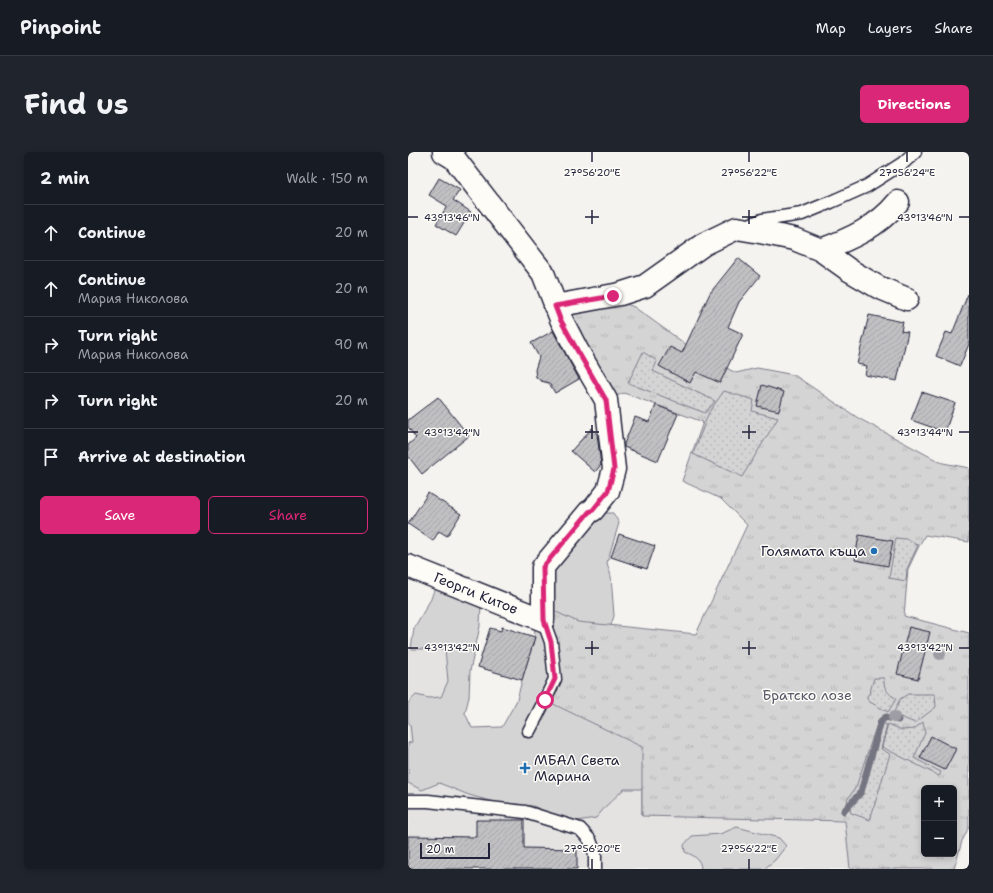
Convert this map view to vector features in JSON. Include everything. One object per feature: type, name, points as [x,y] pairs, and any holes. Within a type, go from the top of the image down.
[{"type":"street","points":[[444,152],[454,158],[544,273],[560,319],[606,400],[614,469],[608,491],[543,567],[544,620]]},
{"type":"street","points":[[821,250],[847,240],[872,226],[891,211],[898,202]]},
{"type":"street","points":[[555,306],[620,294],[645,286],[704,244],[737,228],[794,239],[821,250],[878,287],[907,299]]},
{"type":"street","name":"Георги Китов","points":[[408,566],[544,620]]},
{"type":"lane","points":[[737,228],[762,220],[802,214],[831,202],[866,186],[903,163],[915,152]]},
{"type":"lane","points":[[529,731],[555,679],[551,642],[544,620]]},
{"type":"lane","points":[[408,801],[428,801],[525,812],[580,829],[590,840],[595,854],[595,869]]},
{"type":"shaded area","name":"МБАЛ Света Марина","points":[[408,649],[445,649],[448,681],[444,737],[642,747],[642,816],[846,821],[850,869],[408,869]]},
{"type":"green space","name":"Братско лозе","points":[[618,301],[634,307],[698,353],[736,373],[757,368],[794,375],[858,418],[938,461],[969,468],[969,542],[925,535],[908,569],[904,616],[969,633],[969,827],[962,841],[954,869],[850,869],[845,821],[642,816],[642,747],[545,700],[555,679],[543,606],[578,622],[696,634],[747,525],[721,499],[682,481],[703,422],[624,393],[606,400],[561,319],[588,303]]},
{"type":"green space","points":[[643,352],[657,361],[653,371],[715,401],[705,413],[628,383]]},
{"type":"green space","points":[[724,391],[754,400],[752,411],[778,418],[742,477],[693,454],[709,412]]},
{"type":"green space","points":[[593,513],[613,513],[619,523],[607,563],[611,576],[614,616],[609,631],[650,677],[642,816],[642,789],[624,789],[596,818],[570,822],[533,806],[501,804],[469,795],[439,783],[422,790],[408,783],[408,743],[412,742],[410,724],[408,722],[408,703],[416,695],[429,698],[441,697],[448,681],[445,649],[411,649],[414,628],[431,599],[436,584],[481,602],[480,626],[470,671],[469,697],[465,713],[472,728],[502,727],[517,700],[535,637],[534,623],[540,625],[546,642],[550,675],[540,699],[555,679],[545,568]]},
{"type":"green space","points":[[896,538],[906,539],[918,545],[907,569],[906,581],[889,578]]},
{"type":"green space","points":[[874,678],[884,678],[884,685],[896,699],[888,712],[868,701],[867,696],[870,692]]},
{"type":"green space","points":[[908,694],[935,694],[936,707],[915,723],[893,714],[900,699]]},
{"type":"green space","points":[[878,721],[887,725],[881,749],[890,754],[870,820],[851,813],[847,800],[856,787]]},
{"type":"green space","points":[[923,722],[925,733],[914,758],[941,772],[939,776],[882,747],[888,724],[902,730],[914,729]]},
{"type":"green space","points":[[737,827],[779,838],[786,846],[775,860],[764,869],[701,869],[698,860],[694,856],[685,852],[684,845],[692,836],[720,834]]},
{"type":"building","points":[[439,178],[460,190],[453,200],[471,212],[456,236],[436,224],[447,206],[429,195]]},
{"type":"building","points":[[738,258],[760,276],[739,302],[728,327],[743,334],[720,383],[696,372],[690,383],[659,366],[670,347],[682,353],[710,293]]},
{"type":"building","points":[[968,294],[969,344],[960,366],[936,356],[946,332],[952,334]]},
{"type":"building","points":[[869,315],[903,322],[901,331],[908,332],[897,381],[865,375],[867,366],[857,364]]},
{"type":"building","points":[[553,331],[579,379],[555,393],[549,383],[541,381],[536,377],[535,370],[539,357],[531,343]]},
{"type":"building","points":[[762,385],[784,392],[779,411],[757,406]]},
{"type":"building","points":[[922,392],[955,403],[945,432],[911,420]]},
{"type":"building","points":[[438,397],[469,436],[422,474],[408,456],[408,445],[416,438],[408,427],[408,420]]},
{"type":"building","points":[[656,405],[678,414],[658,461],[624,447],[635,417],[649,422]]},
{"type":"building","points":[[592,428],[597,434],[601,465],[595,472],[571,451]]},
{"type":"building","points":[[428,493],[461,514],[447,536],[439,531],[433,541],[408,524]]},
{"type":"building","points":[[619,534],[655,546],[647,569],[611,557]]},
{"type":"building","name":"Голямата къща","points":[[859,535],[893,541],[888,566],[855,560]]},
{"type":"building","points":[[502,627],[535,637],[522,680],[478,667],[490,628],[501,631]]},
{"type":"building","points":[[909,627],[930,632],[918,679],[897,674]]},
{"type":"building","points":[[931,736],[956,749],[945,770],[920,758]]},
{"type":"building","points":[[476,820],[524,820],[524,848],[577,849],[577,869],[408,869],[408,836],[476,837]]},
{"type":"waterway","points":[[844,811],[861,792],[881,721],[886,717],[898,720]]},
{"type":"place","name":"Голямата къща","points":[[874,551]]},
{"type":"place","name":"МБАЛ Света Марина","points":[[525,768]]},
{"type":"route","points":[[545,700],[555,679],[551,642],[544,620],[543,567],[608,491],[614,469],[606,400],[560,319],[555,306],[613,296]]}]
